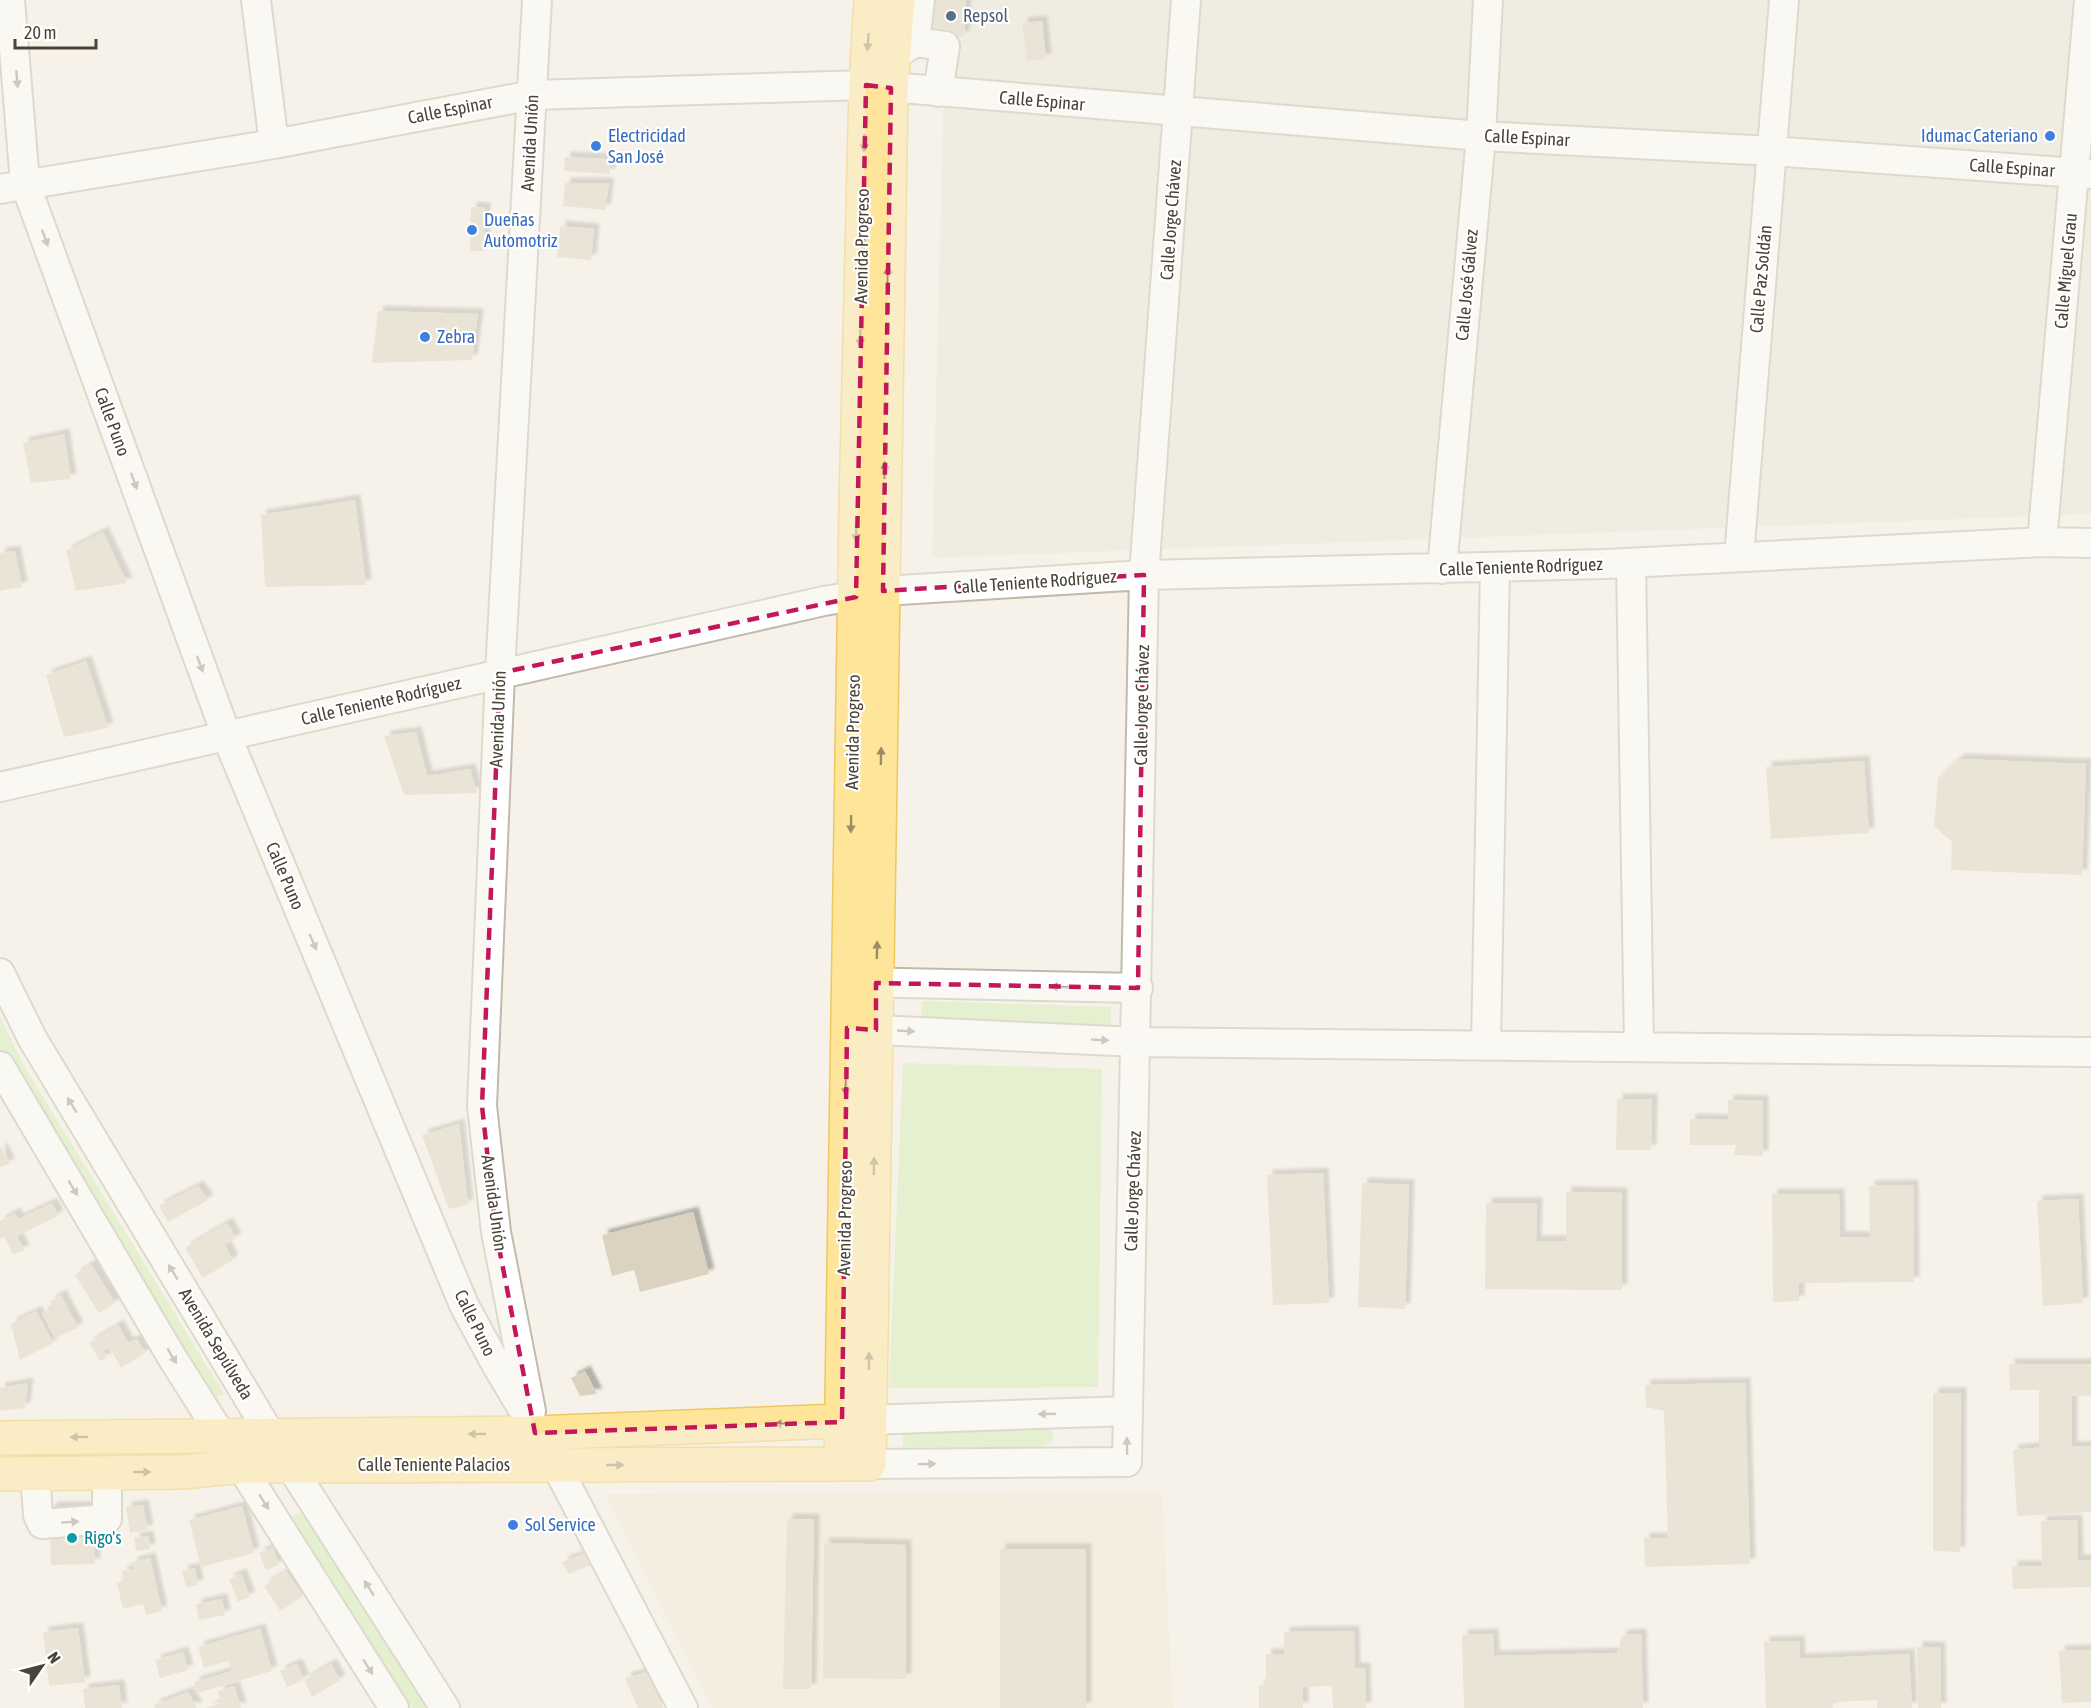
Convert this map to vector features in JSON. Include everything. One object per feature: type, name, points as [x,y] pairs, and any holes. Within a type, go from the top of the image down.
[{"type":"main road","name":"Avenida Progreso","points":[[871,0],[891,68]]},
{"type":"main road","name":"Avenida Progreso","points":[[855,1464],[869,594],[891,68],[898,0]]},
{"type":"main road","name":"Calle Teniente Palacios","points":[[0,1438],[536,1433],[855,1421]]},
{"type":"main road","name":"Calle Teniente Palacios","points":[[0,1474],[183,1472],[242,1466],[855,1464]]},
{"type":"street","name":"Calle Puno","points":[[10,0],[13,186],[227,737],[464,1305],[556,1465],[682,1708]]},
{"type":"street","points":[[256,0],[274,144]]},
{"type":"street","name":"Avenida Unión","points":[[536,1433],[496,1232],[482,1106],[500,673],[537,0]]},
{"type":"street","points":[[891,68],[920,0]]},
{"type":"street","name":"Calle Jorge Chávez","points":[[855,1464],[1127,1462],[1137,1042],[1144,575],[1186,0]]},
{"type":"street","name":"Calle José Gálvez","points":[[1442,569],[1481,136],[1488,0]]},
{"type":"street","name":"Calle Paz Soldán","points":[[1739,557],[1784,0]]},
{"type":"street","name":"Calle Miguel Grau","points":[[2042,542],[2083,173],[2089,0]]},
{"type":"street","points":[[891,68],[945,46],[938,92]]},
{"type":"street","name":"Calle Espinar","points":[[13,186],[274,144],[533,94],[891,68],[938,92],[1481,136],[1772,151],[2083,173]]},
{"type":"street","name":"Calle Teniente Rodríguez","points":[[0,787],[500,673],[869,594],[1144,575],[1630,563],[2042,542],[2091,543]]},
{"type":"street","points":[[1630,563],[1639,1047]]},
{"type":"street","points":[[1486,1046],[1495,567]]},
{"type":"street","name":"Avenida Sepúlveda","points":[[0,973],[32,1038],[270,1434],[445,1708]]},
{"type":"street","points":[[862,982],[1138,988]]},
{"type":"street","points":[[862,1029],[1137,1042],[2091,1052]]},
{"type":"street","points":[[0,1066],[221,1435],[394,1708]]},
{"type":"street","points":[[855,1421],[1127,1411]]},
{"type":"street","points":[[35,1473],[38,1515],[42,1524],[107,1519],[107,1472]]},
{"type":"highlighted area","points":[[866,85],[891,88],[883,591],[1144,575],[1138,988],[876,983],[876,1030],[847,1028],[842,1422],[535,1433],[496,1232],[482,1106],[500,673],[856,597]]},
{"type":"shaded area","points":[[946,0],[2091,0],[2091,514],[932,558]]},
{"type":"shaded area","points":[[1162,1492],[1173,1708],[712,1708],[605,1494]]},
{"type":"green space","points":[[922,1001],[1111,1007],[1111,1026],[921,1020]]},
{"type":"green space","points":[[0,1016],[23,1064],[224,1394],[213,1399],[9,1067],[0,1049]]},
{"type":"green space","points":[[903,1063],[1102,1069],[1098,1387],[889,1388]]},
{"type":"green space","points":[[1046,1422],[1054,1438],[1043,1447],[903,1447],[903,1430]]},
{"type":"green space","points":[[303,1512],[429,1708],[412,1708],[291,1517]]},
{"type":"building","points":[[922,0],[966,0],[964,37],[920,33]]},
{"type":"building","points":[[1042,21],[1046,59],[1027,61],[1022,23]]},
{"type":"building","points":[[565,157],[610,159],[610,174],[564,171]]},
{"type":"building","points":[[565,183],[609,183],[605,210],[563,206]]},
{"type":"building","points":[[471,207],[485,208],[484,251],[470,251]]},
{"type":"building","points":[[560,226],[594,229],[591,260],[557,257]]},
{"type":"building","name":"Zebra","points":[[378,311],[478,314],[472,360],[372,363]]},
{"type":"building","points":[[64,434],[71,479],[31,483],[23,443]]},
{"type":"building","points":[[355,500],[366,585],[265,587],[261,515]]},
{"type":"building","points":[[103,532],[127,583],[76,591],[66,551]]},
{"type":"building","points":[[15,551],[22,587],[0,591],[0,553]]},
{"type":"building","points":[[86,661],[108,728],[64,737],[46,675]]},
{"type":"building","points":[[416,732],[427,776],[470,769],[477,793],[404,795],[384,736]]},
{"type":"building","points":[[1959,759],[2086,764],[2082,875],[1951,870],[1952,842],[1934,826],[1938,778]]},
{"type":"building","points":[[1864,761],[1869,833],[1771,839],[1766,767]]},
{"type":"building","points":[[1617,1099],[1652,1099],[1651,1150],[1616,1150]]},
{"type":"building","points":[[1728,1100],[1763,1101],[1763,1156],[1734,1155],[1736,1145],[1690,1145],[1690,1119],[1728,1120]]},
{"type":"building","points":[[459,1124],[468,1205],[449,1209],[422,1135]]},
{"type":"building","points":[[0,1145],[10,1164],[0,1167]]},
{"type":"building","points":[[1323,1173],[1329,1303],[1273,1305],[1267,1175]]},
{"type":"building","points":[[1362,1183],[1409,1185],[1405,1309],[1358,1307]]},
{"type":"building","points":[[1913,1185],[1914,1282],[1799,1283],[1799,1301],[1773,1302],[1772,1194],[1839,1194],[1840,1237],[1870,1237],[1869,1186]]},
{"type":"building","points":[[198,1186],[208,1200],[168,1222],[159,1206]]},
{"type":"building","points":[[1566,1192],[1622,1193],[1622,1290],[1485,1289],[1486,1203],[1537,1203],[1536,1241],[1566,1241]]},
{"type":"building","points":[[2078,1199],[2083,1303],[2043,1306],[2037,1201]]},
{"type":"building","points":[[52,1203],[58,1216],[17,1236],[24,1250],[13,1255],[5,1237],[0,1239],[0,1221],[15,1213],[18,1219]]},
{"type":"building","points":[[693,1212],[709,1274],[640,1292],[634,1270],[612,1276],[602,1235]]},
{"type":"building","points":[[227,1223],[236,1238],[225,1245],[233,1260],[203,1278],[185,1248]]},
{"type":"building","points":[[91,1264],[115,1303],[99,1313],[75,1275]]},
{"type":"building","points":[[61,1295],[78,1328],[55,1338],[42,1313],[53,1308],[50,1301]]},
{"type":"building","points":[[36,1311],[53,1343],[20,1360],[11,1324]]},
{"type":"building","points":[[118,1325],[128,1343],[137,1339],[145,1353],[121,1368],[110,1348],[103,1351],[106,1358],[100,1361],[89,1343]]},
{"type":"building","points":[[2009,1364],[2091,1364],[2091,1396],[2072,1396],[2072,1447],[2091,1446],[2091,1512],[2017,1516],[2013,1450],[2045,1447],[2039,1447],[2039,1390],[2010,1390]]},
{"type":"building","points":[[585,1371],[597,1394],[580,1396],[571,1378]]},
{"type":"building","points":[[28,1383],[25,1408],[0,1411],[0,1388]]},
{"type":"building","points":[[1745,1383],[1750,1564],[1645,1567],[1644,1538],[1668,1538],[1664,1411],[1646,1407],[1645,1385]]},
{"type":"building","points":[[1933,1393],[1961,1393],[1960,1552],[1933,1551]]},
{"type":"building","points":[[143,1505],[148,1530],[130,1533],[126,1507]]},
{"type":"building","points":[[242,1506],[254,1553],[201,1567],[189,1520]]},
{"type":"building","name":"Rigo's","points":[[53,1507],[94,1507],[95,1564],[51,1565],[49,1511]]},
{"type":"building","points":[[787,1519],[814,1519],[811,1689],[783,1689]]},
{"type":"building","points":[[2077,1520],[2078,1560],[2091,1560],[2091,1587],[2013,1589],[2012,1566],[2042,1566],[2041,1521]]},
{"type":"building","points":[[148,1536],[150,1549],[136,1551],[134,1538]]},
{"type":"building","points":[[824,1543],[906,1545],[906,1679],[823,1678]]},
{"type":"building","points":[[273,1548],[279,1565],[266,1570],[259,1553]]},
{"type":"building","points":[[1000,1549],[1086,1549],[1086,1708],[1000,1708]]},
{"type":"building","points":[[586,1553],[594,1564],[569,1574],[562,1562]]},
{"type":"building","points":[[150,1558],[162,1611],[146,1615],[143,1604],[123,1609],[117,1583],[124,1581],[122,1571],[134,1569],[132,1562]]},
{"type":"building","points":[[195,1568],[198,1585],[186,1587],[182,1571]]},
{"type":"building","points":[[286,1571],[303,1596],[280,1611],[264,1586]]},
{"type":"building","points":[[241,1574],[250,1597],[238,1602],[229,1579]]},
{"type":"building","points":[[222,1599],[225,1615],[199,1620],[196,1604]]},
{"type":"building","points":[[78,1628],[85,1682],[49,1686],[43,1632]]},
{"type":"building","points":[[260,1629],[272,1671],[197,1693],[194,1682],[232,1671],[228,1661],[204,1668],[198,1647]]},
{"type":"building","points":[[1354,1631],[1355,1668],[1365,1668],[1366,1708],[1333,1708],[1332,1686],[1303,1687],[1303,1708],[1259,1708],[1259,1685],[1266,1685],[1266,1654],[1284,1654],[1284,1632]]},
{"type":"building","points":[[1493,1634],[1494,1656],[1617,1653],[1622,1635],[1641,1634],[1643,1708],[1464,1708],[1462,1635]]},
{"type":"building","points":[[1799,1641],[1800,1659],[1909,1654],[1912,1708],[1877,1708],[1877,1700],[1832,1702],[1833,1708],[1766,1708],[1764,1642]]},
{"type":"building","points":[[1917,1647],[1940,1647],[1941,1708],[1918,1708]]},
{"type":"building","points":[[2091,1650],[2091,1702],[2062,1703],[2059,1651]]},
{"type":"building","points":[[183,1652],[188,1670],[160,1678],[155,1660]]},
{"type":"building","points":[[297,1664],[304,1680],[287,1687],[280,1671]]},
{"type":"building","points":[[331,1664],[340,1680],[312,1697],[304,1680]]},
{"type":"building","points":[[647,1672],[663,1708],[638,1708],[625,1678]]},
{"type":"building","points":[[119,1685],[122,1708],[85,1708],[83,1689]]},
{"type":"building","points":[[234,1686],[241,1708],[205,1708],[221,1703],[218,1691]]},
{"type":"building","points":[[188,1692],[197,1708],[155,1708],[154,1705]]},
{"type":"place","name":"Repsol","points":[[951,16]]},
{"type":"place","name":"Idumac Cateriano","points":[[2050,136]]},
{"type":"place","name":"Electricidad San José","points":[[596,146]]},
{"type":"place","name":"Dueñas Automotriz","points":[[472,230]]},
{"type":"place","name":"Zebra","points":[[425,337]]},
{"type":"place","name":"Sol Service","points":[[513,1525]]},
{"type":"place","name":"Rigo's","points":[[72,1538]]}]
